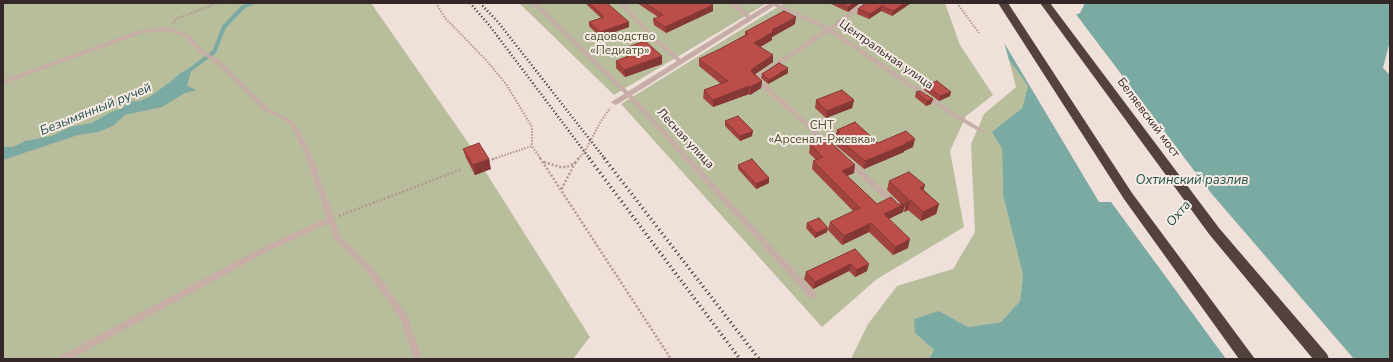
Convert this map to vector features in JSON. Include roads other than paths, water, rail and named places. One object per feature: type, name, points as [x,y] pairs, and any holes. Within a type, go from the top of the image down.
[{"type":"highway","points":[[1003,3],[1128,196],[1248,359]]},
{"type":"highway","name":"Беляевский мост","points":[[1045,3],[1214,231],[1322,359]]},
{"type":"street","points":[[615,102],[774,3]]},
{"type":"lane","name":"Лесная улица","points":[[534,3],[628,94],[813,296]]},
{"type":"lane","points":[[621,3],[654,39],[680,61]]},
{"type":"lane","points":[[731,3],[750,18]]},
{"type":"lane","name":"Центральная улица","points":[[774,3],[829,29],[948,111],[982,131]]},
{"type":"lane","points":[[836,151],[755,78],[866,3]]},
{"type":"lane","points":[[3,82],[142,31],[167,29],[186,35],[202,52],[218,62],[267,110],[288,120],[295,127],[307,151],[330,220],[338,238],[370,270],[404,317],[418,359]]},
{"type":"lane","points":[[842,156],[900,209]]},
{"type":"lane","points":[[63,359],[262,251],[330,220]]},
{"type":"water","name":"Охтинский разлив","points":[[1085,3],[1390,3],[1390,41],[1383,68],[1390,75],[1390,359],[929,359],[934,350],[915,333],[914,319],[939,311],[968,327],[1001,322],[1020,301],[1023,275],[1003,195],[1002,149],[992,132],[1022,108],[1028,86],[1009,60],[1002,35],[1058,22],[1080,13]]},
{"type":"water","points":[[190,68],[191,71],[187,86],[197,90],[185,93],[162,107],[125,115],[113,126],[98,132],[78,135],[3,160],[3,147],[13,147],[25,141],[52,136],[70,127],[92,123],[111,112],[123,108],[128,102],[140,101],[151,96],[179,74]]},
{"type":"waterway","name":"Безымянный ручей","points":[[187,72],[214,52],[224,27],[243,7],[252,3]]},
{"type":"railway","points":[[470,3],[489,25],[590,159]]},
{"type":"railway","points":[[480,3],[498,22],[605,159]]},
{"type":"railway","points":[[589,158],[740,359]]},
{"type":"railway","points":[[604,158],[759,359]]},
{"type":"park label","name":"садоводство «Педиатр»","points":[[620,44]]},
{"type":"park label","name":"СНТ «Арсенал-Ржевка»","points":[[822,133]]},
{"type":"water label","name":"Охта","points":[[1179,214]]}]
